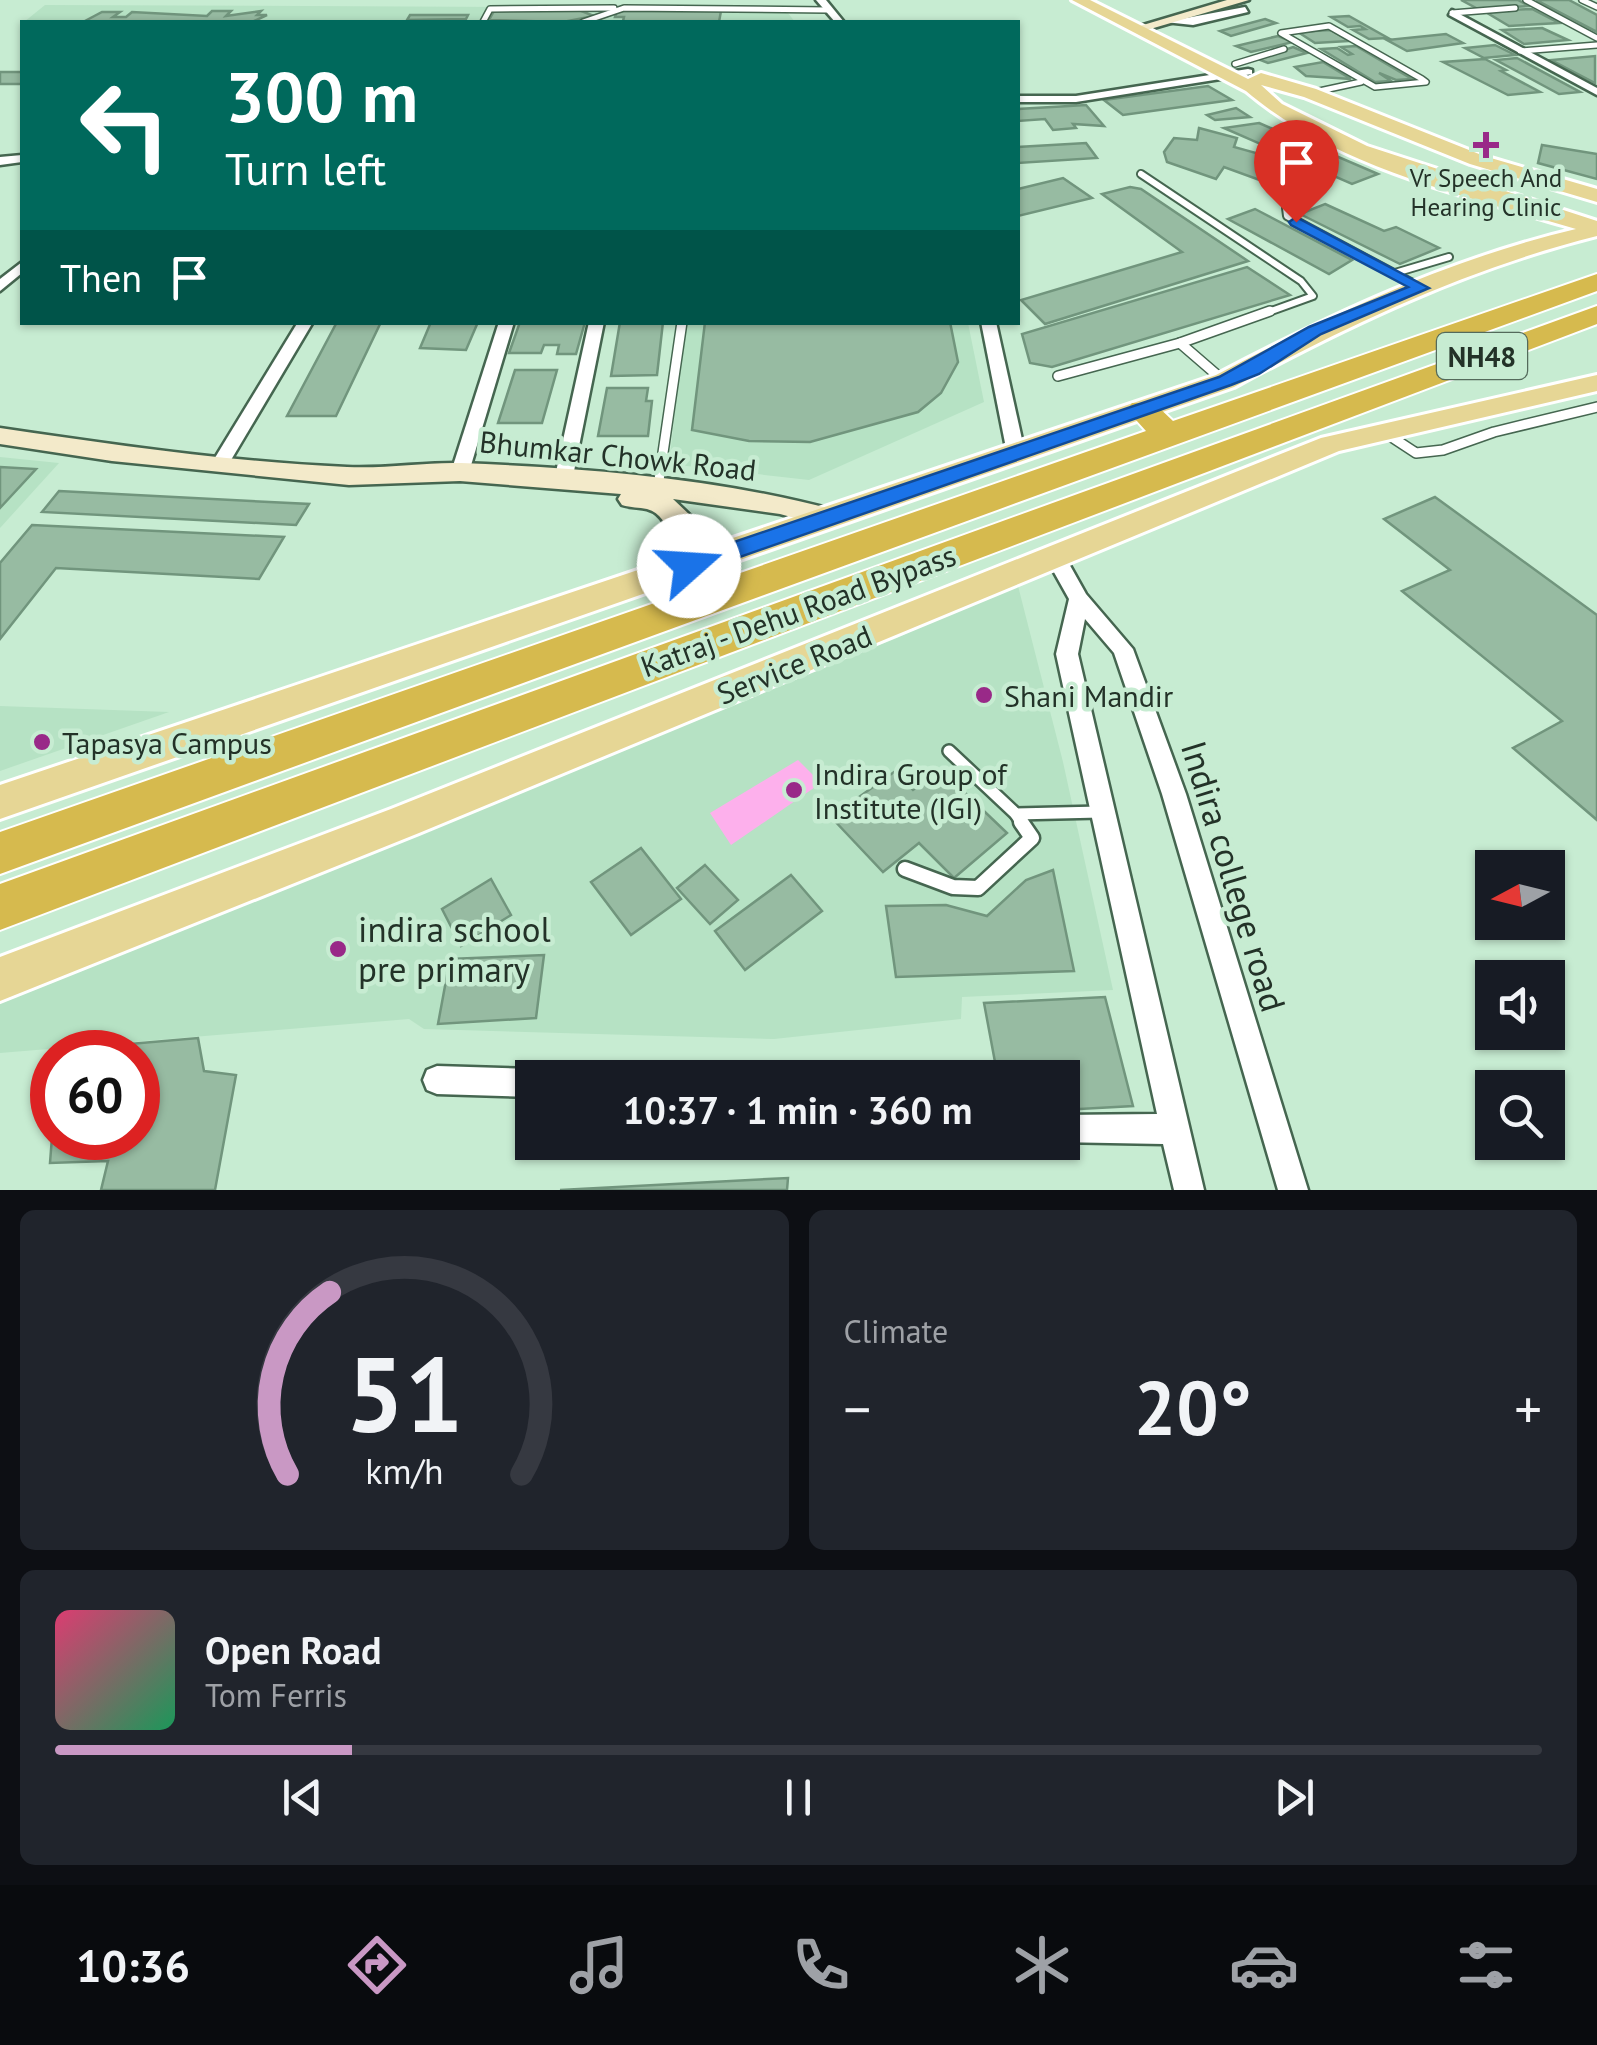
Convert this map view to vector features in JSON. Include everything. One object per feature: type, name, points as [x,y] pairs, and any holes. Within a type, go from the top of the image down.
[{"type":"highway","name":"Katraj - Dehu Road Bypass","points":[[0,853],[1156,422],[1597,282]]},
{"type":"highway","name":"Katraj - Dehu Road Bypass","points":[[0,907],[1597,314]]},
{"type":"main road","points":[[1080,0],[1147,24]]},
{"type":"main road","points":[[1101,0],[1424,162],[1597,216]]},
{"type":"main road","points":[[1245,75],[1310,93],[1477,160],[1597,196]]},
{"type":"main road","points":[[1245,75],[1262,99],[1320,130],[1497,198],[1597,229]]},
{"type":"main road","points":[[1245,75],[1387,137],[1493,176],[1597,206]]},
{"type":"main road","points":[[1497,198],[1532,222],[1540,238],[1535,245]]},
{"type":"main road","points":[[0,802],[1016,453],[1156,422],[1407,280],[1597,229]]},
{"type":"main road","name":"Service Road","points":[[0,979],[405,822],[1331,444],[1597,383]]},
{"type":"street","points":[[822,0],[838,20]]},
{"type":"street","points":[[1147,24],[1205,0]]},
{"type":"street","points":[[1147,24],[1244,5]]},
{"type":"street","points":[[1452,13],[1597,92]]},
{"type":"street","points":[[1020,99],[1076,98],[1245,75]]},
{"type":"street","points":[[0,272],[20,253]]},
{"type":"street","points":[[0,287],[20,268]]},
{"type":"street","points":[[222,462],[304,325]]},
{"type":"street","points":[[460,472],[506,325]]},
{"type":"street","points":[[563,481],[595,325]]},
{"type":"street","points":[[989,325],[1016,453]]},
{"type":"street","name":"Bhumkar Chowk Road","points":[[0,436],[112,453],[349,476],[460,472],[658,495],[679,518],[689,566]]},
{"type":"street","name":"Bhumkar Chowk Road","points":[[400,476],[452,486],[780,504],[828,518]]},
{"type":"street","name":"Indira college road","points":[[1056,558],[1078,599],[1122,650],[1174,794],[1293,1190]]},
{"type":"street","points":[[1078,599],[1067,654],[1189,1190]]},
{"type":"street","points":[[437,1080],[515,1082]]},
{"type":"street","points":[[1080,1130],[1175,1129]]},
{"type":"lane","points":[[1526,0],[1597,42]]},
{"type":"lane","points":[[1582,0],[1597,7]]},
{"type":"lane","points":[[484,20],[490,9],[777,6],[796,12],[828,10]]},
{"type":"lane","points":[[589,20],[628,8]]},
{"type":"lane","points":[[1452,13],[1516,8]]},
{"type":"lane","points":[[796,12],[801,20]]},
{"type":"lane","points":[[1310,93],[1361,82],[1387,89],[1426,82],[1329,26],[1281,33],[1361,82]]},
{"type":"lane","points":[[1520,51],[1597,42]]},
{"type":"lane","points":[[1245,75],[1284,50]]},
{"type":"lane","points":[[1058,376],[1180,343],[1309,301],[1312,296],[1301,281],[1141,174]]},
{"type":"lane","points":[[1304,202],[1286,208],[1288,216],[1407,280],[1449,257]]},
{"type":"lane","points":[[658,495],[682,325]]},
{"type":"lane","points":[[1180,343],[1225,381]]},
{"type":"lane","points":[[1384,431],[1416,453],[1429,452],[1597,407]]},
{"type":"lane","points":[[905,869],[953,887],[978,888],[1032,838],[1016,814],[948,751]]},
{"type":"lane","points":[[1016,814],[1101,812]]},
{"type":"shaded area","points":[[45,5],[784,8],[793,20],[26,20]]},
{"type":"shaded area","points":[[685,325],[968,325],[984,402],[809,480],[669,464]]},
{"type":"shaded area","points":[[0,457],[59,463],[0,528]]},
{"type":"shaded area","name":"Indira Group of Institute (IGI)","points":[[1017,582],[1063,762],[1113,990],[962,997],[961,1019],[774,1039],[424,1029],[409,1019],[160,1040],[160,1030],[30,1030],[30,1051],[0,1053],[0,992],[897,638]]},
{"type":"shaded area","name":"Tapasya Campus","points":[[0,706],[169,712],[0,771]]},
{"type":"shaded area","points":[[798,760],[821,783],[731,845],[710,813]]},
{"type":"building","points":[[1461,0],[1518,0],[1529,6],[1478,9]]},
{"type":"building","points":[[1536,0],[1569,0],[1597,15],[1597,32]]},
{"type":"building","points":[[1532,9],[1559,23],[1509,26],[1484,11]]},
{"type":"building","points":[[579,10],[594,16],[573,20],[489,20],[494,11]]},
{"type":"building","points":[[212,11],[231,11],[226,16],[261,11],[257,15],[267,15],[256,20],[87,20],[102,12],[120,12],[113,17],[126,17],[132,12],[207,16]]},
{"type":"building","points":[[617,11],[721,11],[719,20],[615,17]]},
{"type":"building","points":[[410,15],[468,15],[466,19],[407,20]]},
{"type":"building","points":[[1349,16],[1388,38],[1369,39],[1353,30],[1365,29],[1360,26],[1348,27],[1331,17]]},
{"type":"building","points":[[1265,19],[1276,23],[1231,36],[1220,31]]},
{"type":"building","points":[[1542,28],[1568,40],[1524,44],[1502,30]]},
{"type":"building","points":[[1331,30],[1349,41],[1315,43],[1298,32]]},
{"type":"building","points":[[1446,34],[1463,43],[1407,51],[1387,40]]},
{"type":"building","points":[[1278,36],[1293,42],[1251,52],[1236,46]]},
{"type":"building","points":[[1495,45],[1515,55],[1484,58],[1465,48]]},
{"type":"building","points":[[1356,46],[1412,79],[1396,80],[1379,73],[1391,81],[1375,82],[1321,49],[1337,48],[1348,55],[1352,54],[1341,47]]},
{"type":"building","points":[[1293,47],[1307,53],[1268,63],[1258,59]]},
{"type":"building","points":[[1595,56],[1595,83],[1551,60]]},
{"type":"building","points":[[1517,58],[1580,92],[1559,94],[1496,60]]},
{"type":"building","points":[[1485,59],[1540,92],[1508,95],[1443,62]]},
{"type":"building","points":[[1323,62],[1351,79],[1306,76],[1295,67]]},
{"type":"building","points":[[0,72],[20,72],[20,84],[0,84]]},
{"type":"building","points":[[1208,86],[1232,100],[1123,115],[1104,100]]},
{"type":"building","points":[[1086,105],[1104,126],[1073,124],[1076,128],[1053,130],[1045,119],[1020,121],[1020,109]]},
{"type":"building","points":[[1236,108],[1250,117],[1215,120],[1207,115]]},
{"type":"building","points":[[1259,123],[1378,174],[1352,184],[1224,128]]},
{"type":"building","points":[[1199,128],[1237,138],[1234,147],[1281,160],[1265,182],[1224,167],[1216,179],[1167,162],[1164,152],[1174,138],[1197,140]]},
{"type":"building","points":[[1086,143],[1097,158],[1020,163],[1020,147]]},
{"type":"building","points":[[1542,145],[1597,154],[1597,179],[1538,163]]},
{"type":"building","points":[[1063,178],[1092,198],[1020,216],[1020,189]]},
{"type":"building","points":[[1130,187],[1141,189],[1248,261],[1045,324],[1021,300],[1182,252],[1102,194]]},
{"type":"building","points":[[1325,204],[1384,231],[1396,227],[1439,248],[1400,264],[1300,214]]},
{"type":"building","points":[[1255,209],[1352,260],[1329,274],[1228,219]]},
{"type":"building","points":[[1247,267],[1290,295],[1052,367],[1030,363],[1022,334]]},
{"type":"building","points":[[335,325],[380,325],[336,416],[287,416]]},
{"type":"building","points":[[430,325],[477,325],[466,350],[420,348]]},
{"type":"building","points":[[519,325],[584,325],[576,354],[557,354],[559,345],[544,345],[541,353],[509,353]]},
{"type":"building","points":[[620,325],[663,325],[657,375],[611,376]]},
{"type":"building","points":[[705,325],[951,325],[958,362],[941,393],[918,412],[810,442],[749,441],[692,430]]},
{"type":"building","points":[[515,370],[557,370],[542,423],[498,423]]},
{"type":"building","points":[[607,388],[648,388],[646,401],[652,401],[648,436],[598,436]]},
{"type":"building","points":[[0,467],[36,469],[0,508]]},
{"type":"building","points":[[59,491],[309,504],[296,525],[42,512]]},
{"type":"building","points":[[1435,497],[1597,615],[1597,820],[1513,748],[1562,721],[1402,591],[1450,570],[1384,519]]},
{"type":"building","points":[[32,525],[284,537],[259,579],[56,568],[0,639],[0,563]]},
{"type":"building","points":[[941,770],[1007,833],[954,878],[919,843],[883,872],[831,817],[894,772],[913,790]]},
{"type":"building","points":[[641,848],[681,899],[631,935],[591,882]]},
{"type":"building","points":[[705,865],[738,900],[710,924],[677,888]]},
{"type":"building","points":[[1053,870],[1074,971],[896,977],[886,906],[946,905],[987,916],[1026,880]]},
{"type":"building","points":[[791,875],[822,911],[745,970],[715,931]]},
{"type":"building","points":[[491,879],[511,915],[461,946],[442,909]]},
{"type":"building","points":[[544,955],[536,1018],[438,1024],[450,959]]},
{"type":"building","points":[[1105,997],[1133,1106],[1080,1109],[1080,1060],[995,1060],[984,1003]]},
{"type":"building","points":[[198,1038],[204,1071],[236,1075],[215,1190],[101,1190],[108,1161],[50,1163],[50,1160],[160,1160],[160,1041]]},
{"type":"building","points":[[788,1178],[787,1190],[560,1190]]},
{"type":"place","name":"Vr Speech And Hearing Clinic","points":[[1486,145]]},
{"type":"place","name":"Shani Mandir","points":[[984,695]]},
{"type":"place","name":"Tapasya Campus","points":[[42,742]]},
{"type":"place","name":"Indira Group of Institute (IGI)","points":[[794,790]]},
{"type":"place","name":"indira school pre primary","points":[[338,949]]},
{"type":"route","points":[[689,566],[1225,381],[1253,370],[1315,331],[1421,288],[1296,222]]}]
